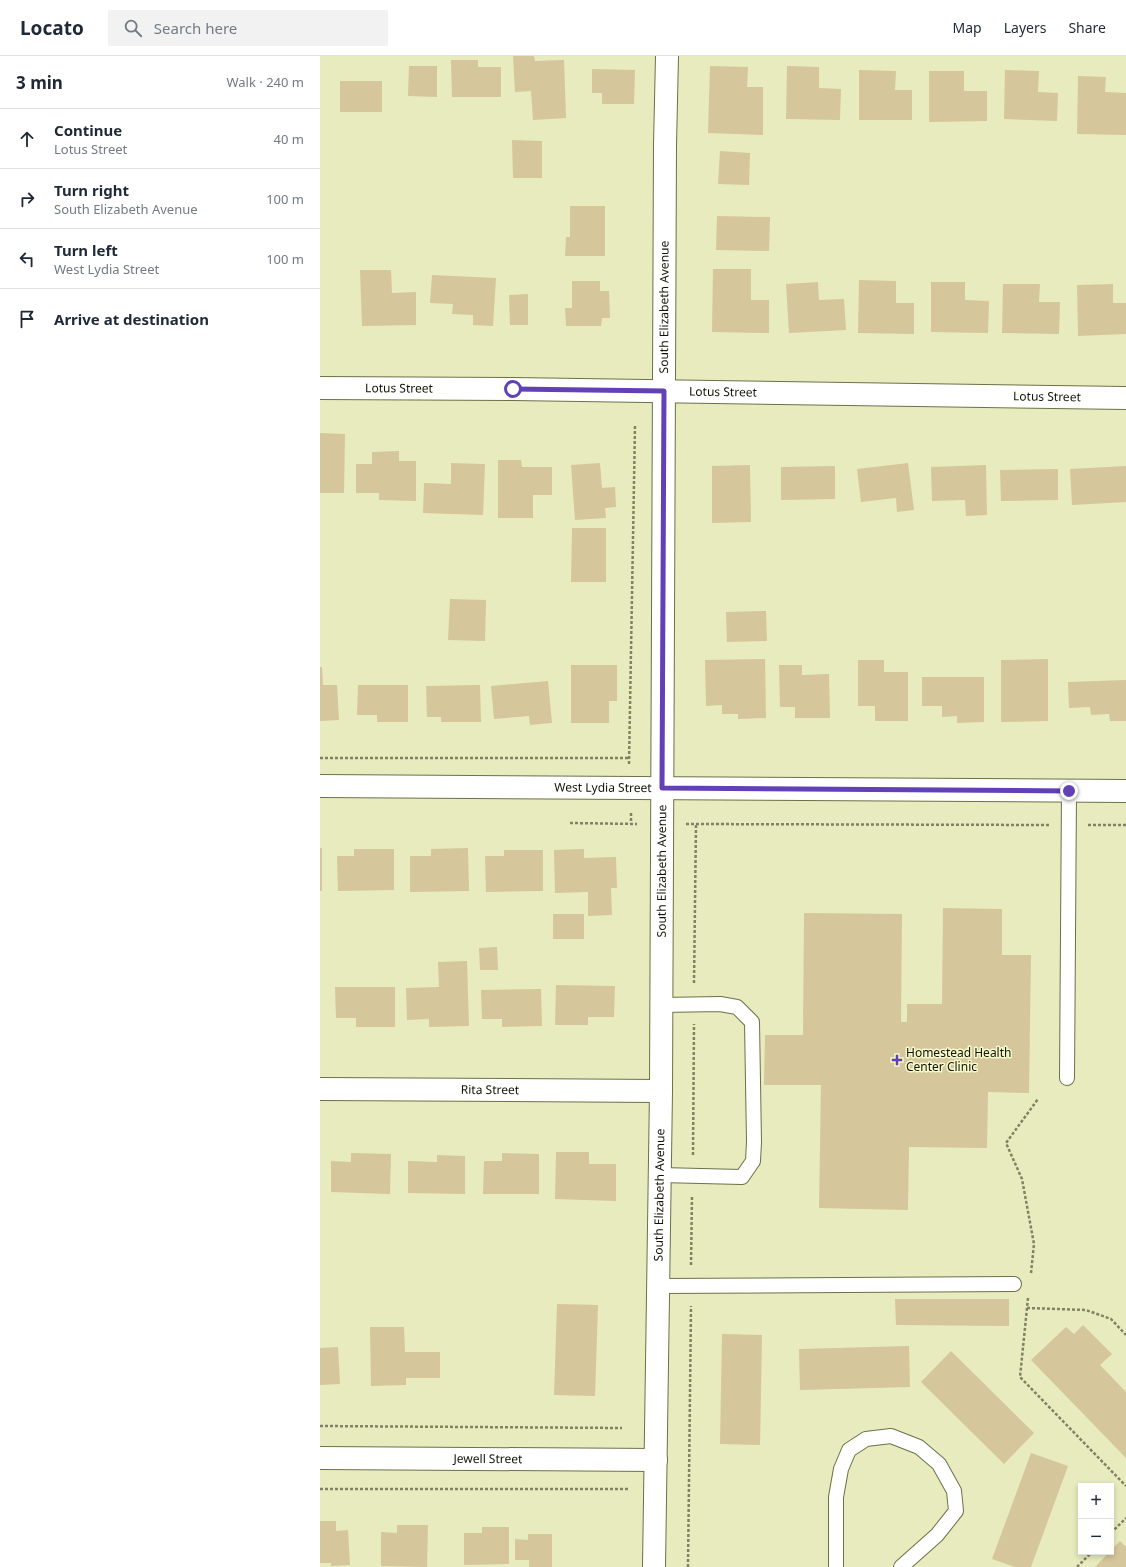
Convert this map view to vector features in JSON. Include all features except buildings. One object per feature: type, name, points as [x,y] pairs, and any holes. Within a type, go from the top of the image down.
[{"type":"street","name":"South Elizabeth Avenue","points":[[654,1567],[661,1090],[665,153],[667,56]]},
{"type":"street","name":"Lotus Street","points":[[320,388],[664,391],[1126,398]]},
{"type":"street","name":"West Lydia Street","points":[[320,786],[1126,791]]},
{"type":"street","name":"Rita Street","points":[[320,1089],[661,1090]]},
{"type":"street","name":"Jewell Street","points":[[320,1458],[656,1460]]},
{"type":"lane","points":[[1067,1078],[1069,791]]},
{"type":"lane","points":[[660,1175],[742,1177],[753,1161],[754,1142],[752,1022],[737,1007],[720,1004],[661,1004]]},
{"type":"lane","points":[[658,1286],[1014,1284]]},
{"type":"lane","points":[[836,1567],[836,1497],[843,1462],[849,1450],[866,1440],[891,1436],[919,1447],[939,1464],[954,1491],[956,1511],[937,1535],[901,1567]]},
{"type":"path","points":[[632,824],[629,788],[629,758],[635,426]]},
{"type":"path","points":[[320,758],[629,758]]},
{"type":"path","points":[[570,824],[1126,825]]},
{"type":"path","points":[[1031,1279],[1034,1244],[1022,1179],[1006,1143],[1038,1099]]},
{"type":"path","points":[[1029,1294],[1020,1377],[1126,1486]]},
{"type":"path","points":[[1028,1308],[1086,1310],[1111,1319],[1126,1335]]},
{"type":"path","points":[[320,1426],[622,1428]]},
{"type":"path","points":[[320,1489],[635,1489]]},
{"type":"path","points":[[1114,1530],[1126,1518]]},
{"type":"path","points":[[1077,1567],[1089,1555]]},
{"type":"place","name":"Homestead Health Center Clinic","points":[[897,1060]]},
{"type":"route","points":[[513,389],[664,391],[662,788],[1069,791]]}]
